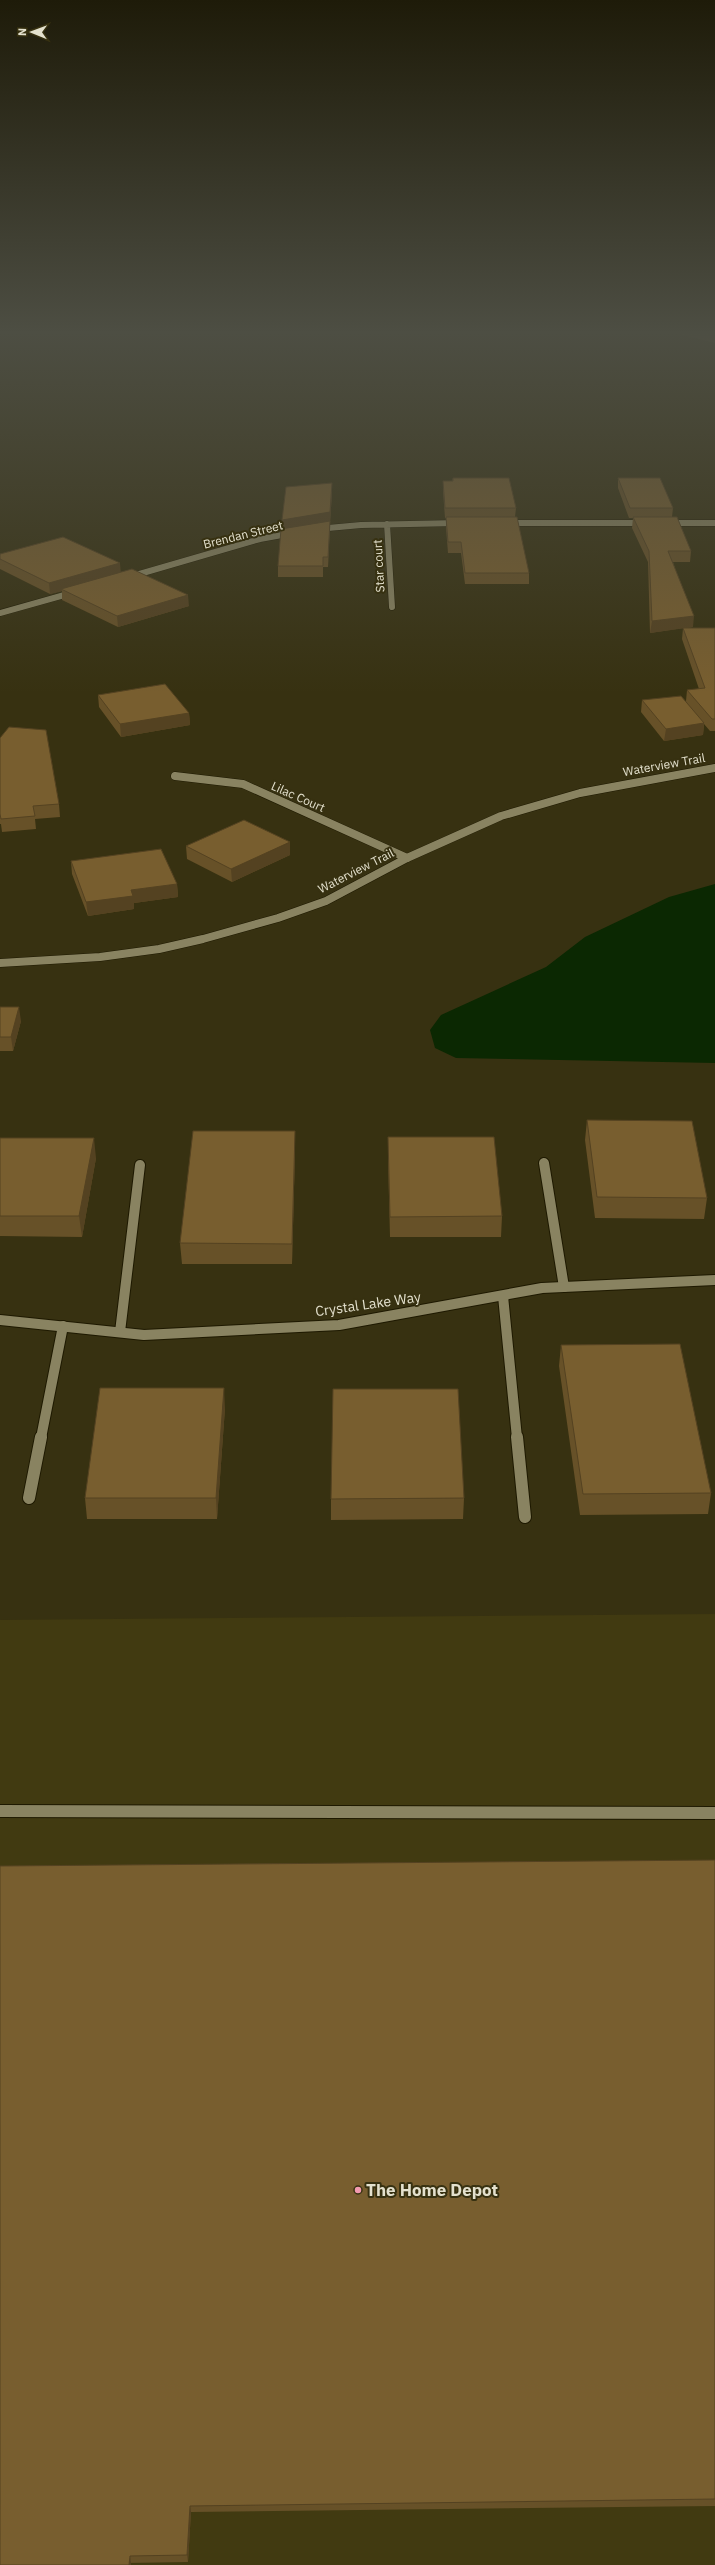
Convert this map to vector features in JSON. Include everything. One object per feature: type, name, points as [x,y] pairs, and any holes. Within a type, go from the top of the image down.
[{"type":"street","points":[[310,530],[387,524],[469,523]]},
{"type":"street","points":[[501,523],[652,523]]},
{"type":"street","points":[[659,523],[715,523]]},
{"type":"street","name":"Star court","points":[[387,524],[392,606]]},
{"type":"street","name":"Brendan Street","points":[[125,578],[260,539],[303,531]]},
{"type":"street","points":[[2,611],[80,590]]},
{"type":"street","name":"Waterview Trail","points":[[0,963],[100,957],[159,949],[203,939],[278,918],[326,900],[407,858],[502,816],[580,793],[659,777],[715,768]]},
{"type":"street","name":"Lilac Court","points":[[175,776],[243,784],[407,858]]},
{"type":"street","points":[[544,1163],[564,1287]]},
{"type":"street","points":[[120,1332],[140,1165]]},
{"type":"street","name":"Crystal Lake Way","points":[[0,1320],[144,1334],[339,1325],[542,1288],[715,1280]]},
{"type":"street","points":[[503,1296],[525,1517]]},
{"type":"street","points":[[28,1498],[63,1326]]},
{"type":"street","points":[[0,1811],[715,1813]]},
{"type":"shaded area","points":[[715,884],[715,1063],[456,1058],[435,1048],[430,1030],[441,1015],[546,967],[585,937],[669,897]]},
{"type":"shaded area","name":"The Home Depot","points":[[715,1614],[715,2565],[0,2565],[0,1620]]},
{"type":"building","points":[[453,478],[509,478],[516,508],[445,508],[443,481],[453,481]]},
{"type":"building","points":[[618,478],[660,478],[673,508],[630,508]]},
{"type":"building","points":[[332,483],[330,512],[282,520],[286,487]]},
{"type":"building","points":[[446,517],[517,517],[529,573],[465,573],[461,542],[448,542]]},
{"type":"building","points":[[633,517],[677,517],[691,551],[668,551],[694,616],[652,621],[649,551]]},
{"type":"building","points":[[330,521],[328,557],[323,557],[323,566],[278,566],[281,529]]},
{"type":"building","points":[[63,537],[120,563],[49,583],[0,559],[0,554]]},
{"type":"building","points":[[132,569],[188,595],[117,616],[61,589]]},
{"type":"building","points":[[683,628],[715,628],[715,719],[712,719],[687,690],[705,688]]},
{"type":"building","points":[[165,684],[189,713],[120,724],[98,695]]},
{"type":"building","points":[[681,696],[704,723],[666,729],[642,700]]},
{"type":"building","points":[[9,727],[46,730],[59,804],[33,806],[35,816],[1,819],[0,738]]},
{"type":"building","points":[[244,820],[290,842],[231,869],[186,846]]},
{"type":"building","points":[[161,849],[177,884],[131,890],[133,896],[86,902],[71,861]]},
{"type":"building","points":[[0,1007],[19,1007],[11,1037],[0,1037]]},
{"type":"building","points":[[587,1120],[692,1121],[707,1198],[597,1197]]},
{"type":"building","points":[[193,1131],[295,1131],[292,1244],[180,1243]]},
{"type":"building","points":[[388,1137],[494,1137],[502,1216],[390,1217]]},
{"type":"building","points":[[0,1138],[94,1138],[79,1216],[0,1216]]},
{"type":"building","points":[[680,1344],[711,1493],[583,1494],[561,1345]]},
{"type":"building","points":[[100,1388],[224,1388],[216,1498],[85,1498]]},
{"type":"building","points":[[333,1389],[458,1389],[464,1498],[331,1499]]},
{"type":"building","name":"The Home Depot","points":[[715,1860],[715,2499],[190,2506],[187,2555],[130,2556],[129,2565],[0,2565],[0,1866]]},
{"type":"place","name":"The Home Depot","points":[[358,2190]]}]
